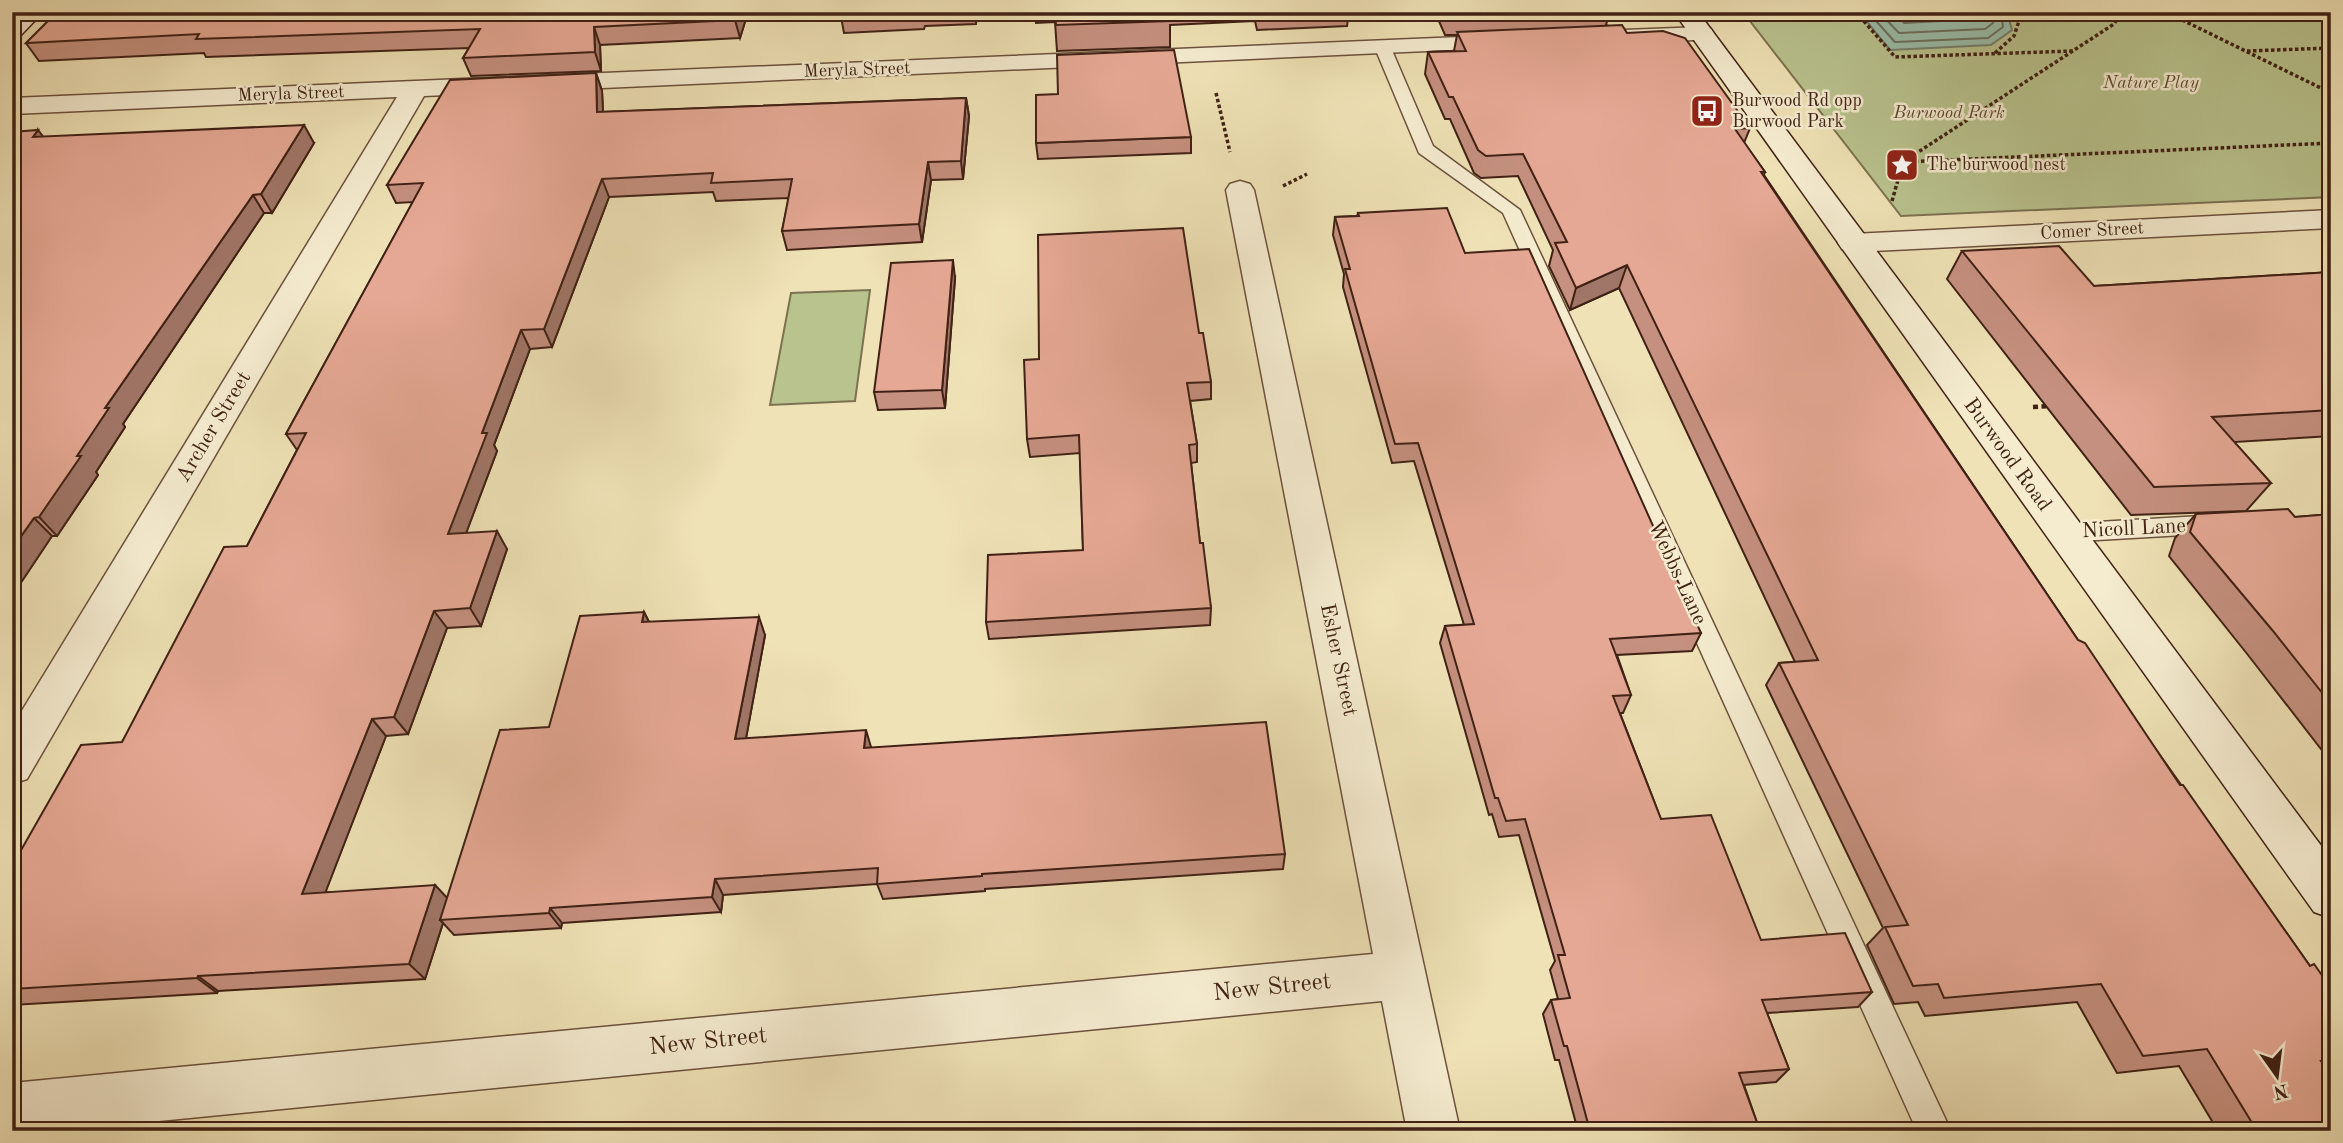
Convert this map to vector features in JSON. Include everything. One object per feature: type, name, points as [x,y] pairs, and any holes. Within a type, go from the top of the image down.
[{"type":"street","name":"Burwood Road","points":[[1686,12],[2063,533],[2331,897]]},
{"type":"street","points":[[1605,38],[1702,34]]},
{"type":"street","name":"Meryla Street","points":[[12,106],[1530,41]]},
{"type":"street","name":"Archer Street","points":[[12,766],[415,89]]},
{"type":"street","name":"Esher Street","points":[[1240,190],[1434,1131]]},
{"type":"street","name":"Comer Street","points":[[1853,243],[2331,219]]},
{"type":"street","name":"New Street","points":[[12,1109],[1403,975]]},
{"type":"lane","name":"Webbs Lane","points":[[1383,48],[1425,149],[1511,210],[1934,1131]]},
{"type":"lane","name":"Nicoll Lane","points":[[2063,533],[2235,523]]},
{"type":"path","points":[[1856,12],[1895,57],[2074,50]]},
{"type":"path","points":[[1994,53],[2014,36],[2019,21],[2010,12]]},
{"type":"path","points":[[1891,203],[1903,162],[2114,24],[2122,12]]},
{"type":"path","points":[[2166,12],[2331,93]]},
{"type":"path","points":[[2246,51],[2331,48]]},
{"type":"path","points":[[1207,55],[1240,190]]},
{"type":"path","points":[[1903,162],[2331,143]]},
{"type":"green space","name":"Burwood Park","points":[[1743,12],[2331,12],[2331,197],[1901,216]]},
{"type":"green space","points":[[870,290],[855,401],[770,405],[791,293]]},
{"type":"water","points":[[1859,12],[2007,12],[2012,30],[1991,45],[1890,50]]},
{"type":"building","points":[[57,12],[738,12],[735,20],[594,27],[595,52],[463,58],[480,29],[196,39],[199,34],[26,43]]},
{"type":"building","points":[[842,12],[922,12],[841,17]]},
{"type":"building","points":[[1055,12],[1169,12],[1170,21],[1056,25]]},
{"type":"building","points":[[1622,25],[1627,33],[1663,31],[1685,38],[1750,128],[1735,129],[1765,172],[1761,172],[2078,640],[2085,643],[2180,785],[2183,785],[2310,966],[2314,964],[2331,988],[2331,1060],[2321,1061],[2331,1075],[2331,1131],[2257,1131],[2207,1049],[2143,1056],[2101,984],[1944,998],[1938,984],[1913,986],[1885,927],[1908,925],[1779,663],[1818,660],[1627,265],[1576,288],[1555,243],[1567,242],[1523,154],[1486,156],[1478,150],[1428,52],[1466,51],[1457,32]]},
{"type":"building","points":[[1174,50],[1191,137],[1036,143],[1036,95],[1058,94],[1057,55]]},
{"type":"building","points":[[596,73],[597,112],[966,98],[961,161],[928,162],[919,224],[782,231],[792,179],[711,183],[713,173],[602,179],[544,329],[521,330],[482,433],[487,433],[448,534],[497,531],[470,608],[434,611],[394,717],[372,719],[302,894],[435,885],[409,964],[12,989],[12,866],[81,745],[122,742],[224,547],[247,546],[306,433],[286,434],[423,183],[387,185],[450,80]]},
{"type":"building","points":[[304,125],[261,194],[253,195],[105,408],[109,408],[77,456],[81,456],[39,517],[34,518],[12,549],[12,132],[38,130],[33,137]]},
{"type":"building","points":[[1447,208],[1465,253],[1529,249],[1701,633],[1610,639],[1631,695],[1613,696],[1661,819],[1711,815],[1761,940],[1845,933],[1872,992],[1762,1000],[1789,1069],[1739,1073],[1760,1131],[1590,1131],[1567,1046],[1564,1046],[1551,1000],[1570,998],[1558,955],[1565,955],[1525,819],[1506,821],[1498,798],[1495,798],[1445,626],[1474,624],[1418,443],[1395,444],[1345,269],[1350,269],[1335,217],[1359,216],[1358,213]]},
{"type":"building","points":[[1183,228],[1199,333],[1203,333],[1211,382],[1187,383],[1197,444],[1189,445],[1200,543],[1203,543],[1211,608],[986,622],[988,555],[1083,550],[1079,435],[1027,439],[1024,360],[1039,359],[1038,235]]},
{"type":"building","points":[[2059,246],[2094,286],[2331,272],[2331,410],[2212,417],[2271,483],[2154,487],[1962,251]]},
{"type":"building","points":[[953,260],[942,390],[874,392],[891,263]]},
{"type":"building","points":[[2288,509],[2295,517],[2331,514],[2331,704],[2190,532],[2196,514]]},
{"type":"building","points":[[644,612],[642,622],[759,617],[735,739],[866,730],[864,748],[1266,722],[1285,854],[982,874],[877,884],[878,868],[715,879],[712,897],[550,908],[549,913],[440,920],[500,730],[549,727],[580,616]]},
{"type":"place","name":"Burwood Rd opp Burwood Park","points":[[1707,111]]},
{"type":"place","name":"The burwood nest","points":[[1902,165]]},
{"type":"park label","name":"Nature Play","points":[[2151,83]]}]
